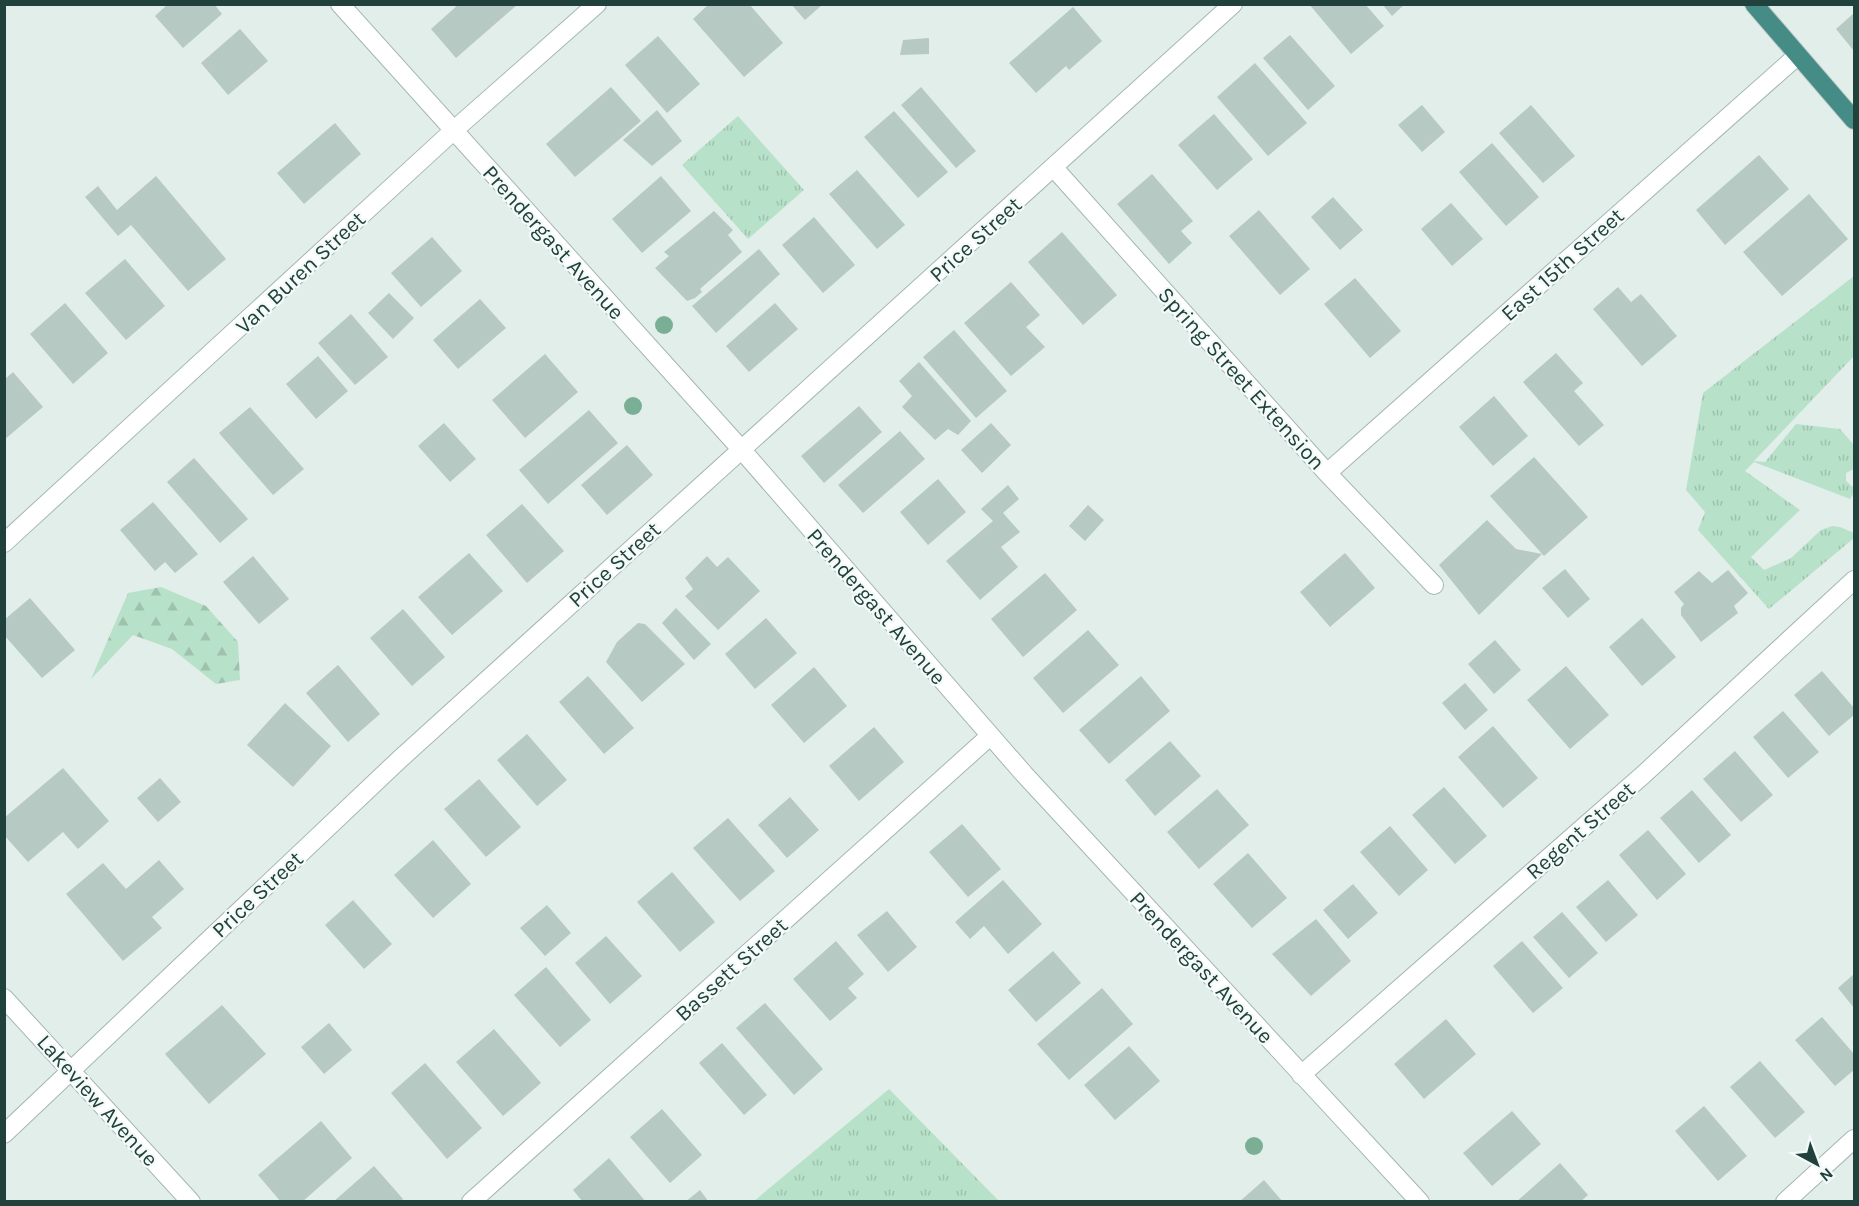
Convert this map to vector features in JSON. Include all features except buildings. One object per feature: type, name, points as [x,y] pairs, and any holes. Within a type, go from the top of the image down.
[{"type":"highway","points":[[1754,4],[1854,120]]},
{"type":"street","name":"Prendergast Avenue","points":[[340,4],[741,449],[990,736],[1420,1202]]},
{"type":"street","name":"Van Buren Street","points":[[4,543],[453,131],[597,4]]},
{"type":"street","name":"Price Street","points":[[4,1134],[400,759],[1233,4]]},
{"type":"street","name":"East 15th Street","points":[[1327,473],[1797,56]]},
{"type":"street","name":"Spring Street Extension","points":[[1054,168],[1327,473],[1434,585]]},
{"type":"street","name":"Regent Street","points":[[1301,1075],[1642,775],[1854,579]]},
{"type":"street","name":"Bassett Street","points":[[471,1202],[990,736]]},
{"type":"street","name":"Lakeview Avenue","points":[[4,998],[191,1202]]},
{"type":"street","points":[[1785,1202],[1854,1140]]},
{"type":"green space","points":[[738,116],[804,190],[748,239],[682,165]]},
{"type":"green space","points":[[1854,276],[1854,356],[1754,461],[1765,462],[1796,424],[1840,429],[1854,445],[1854,469],[1846,473],[1846,481],[1854,488],[1854,493],[1850,499],[1754,462],[1745,471],[1800,510],[1751,557],[1764,570],[1791,558],[1821,530],[1832,526],[1854,533],[1854,538],[1769,609],[1698,530],[1705,512],[1686,490],[1703,393]]},
{"type":"green space","points":[[161,587],[206,606],[238,642],[240,680],[216,684],[172,649],[133,635],[91,679],[128,593]]},
{"type":"green space","points":[[889,1089],[999,1201],[754,1201]]}]
